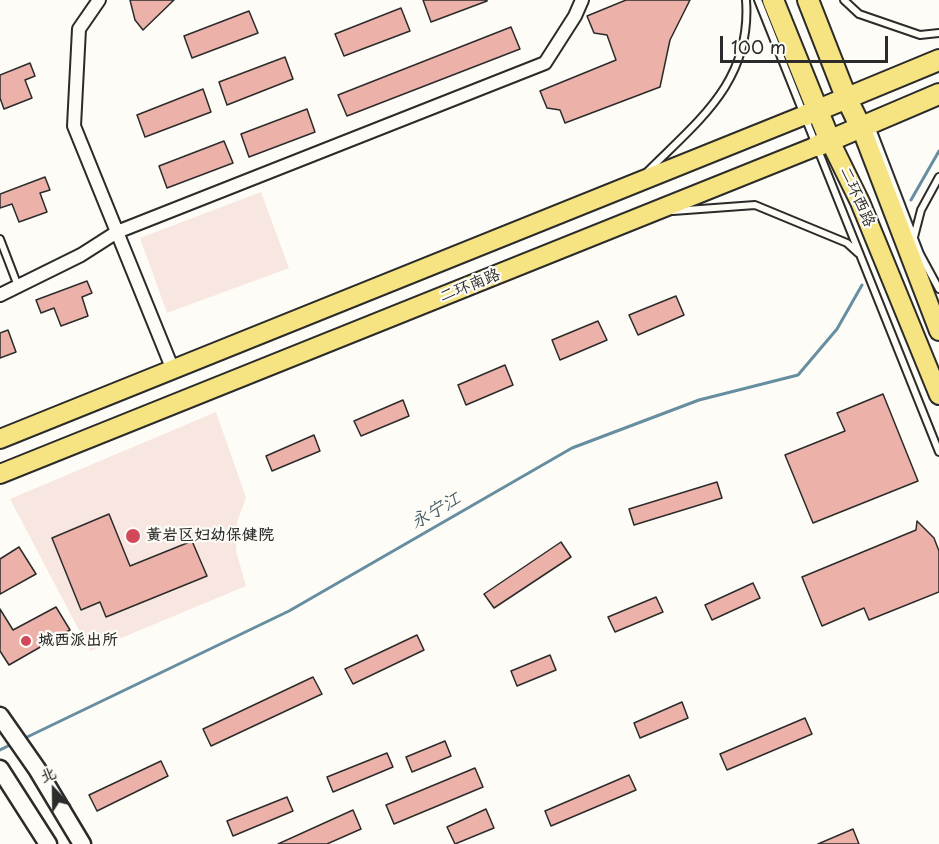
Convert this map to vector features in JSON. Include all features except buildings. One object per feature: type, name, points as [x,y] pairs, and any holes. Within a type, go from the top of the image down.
[{"type":"highway","name":"二环西路","points":[[773,0],[811,112],[824,143]]},
{"type":"highway","name":"二环西路","points":[[808,0],[846,97],[866,127]]},
{"type":"highway","name":"二环南路","points":[[811,112],[939,60]]},
{"type":"highway","name":"二环南路","points":[[824,143],[939,94]]},
{"type":"main road","name":"二环南路","points":[[0,439],[811,112]]},
{"type":"main road","name":"二环西路","points":[[866,127],[939,331]]},
{"type":"main road","name":"二环南路","points":[[0,474],[824,143]]},
{"type":"main road","name":"二环西路","points":[[824,143],[860,202],[939,395]]},
{"type":"main road","points":[[3,720],[37,770],[82,844]]},
{"type":"main road","points":[[0,769],[48,844]]},
{"type":"street","points":[[99,0],[79,29],[74,126],[172,370]]},
{"type":"street","points":[[0,295],[81,255],[117,232],[545,63],[575,16],[582,0]]},
{"type":"lane","points":[[636,183],[715,105],[740,61],[746,0]]},
{"type":"lane","points":[[758,0],[811,112]]},
{"type":"lane","points":[[844,0],[859,14],[920,35],[939,33]]},
{"type":"lane","points":[[866,127],[939,289]]},
{"type":"lane","points":[[824,143],[861,255],[939,452]]},
{"type":"lane","points":[[914,237],[921,210],[939,177]]},
{"type":"lane","points":[[652,212],[754,205],[847,243],[861,255]]},
{"type":"lane","points":[[0,239],[18,287]]},
{"type":"shaded area","points":[[261,192],[289,268],[167,313],[140,238]]},
{"type":"shaded area","name":"黄岩区妇幼保健院","points":[[216,412],[246,498],[237,522],[236,551],[246,586],[90,651],[10,499]]},
{"type":"waterway","name":"永宁江","points":[[911,200],[939,151]]},
{"type":"waterway","name":"永宁江","points":[[23,739],[289,611],[572,448],[699,400],[798,375],[837,329],[862,285]]},
{"type":"waterway","name":"永宁江","points":[[0,750],[12,744]]},
{"type":"place","name":"黄岩区妇幼保健院","points":[[133,536]]},
{"type":"place","name":"城西派出所","points":[[26,641]]}]
